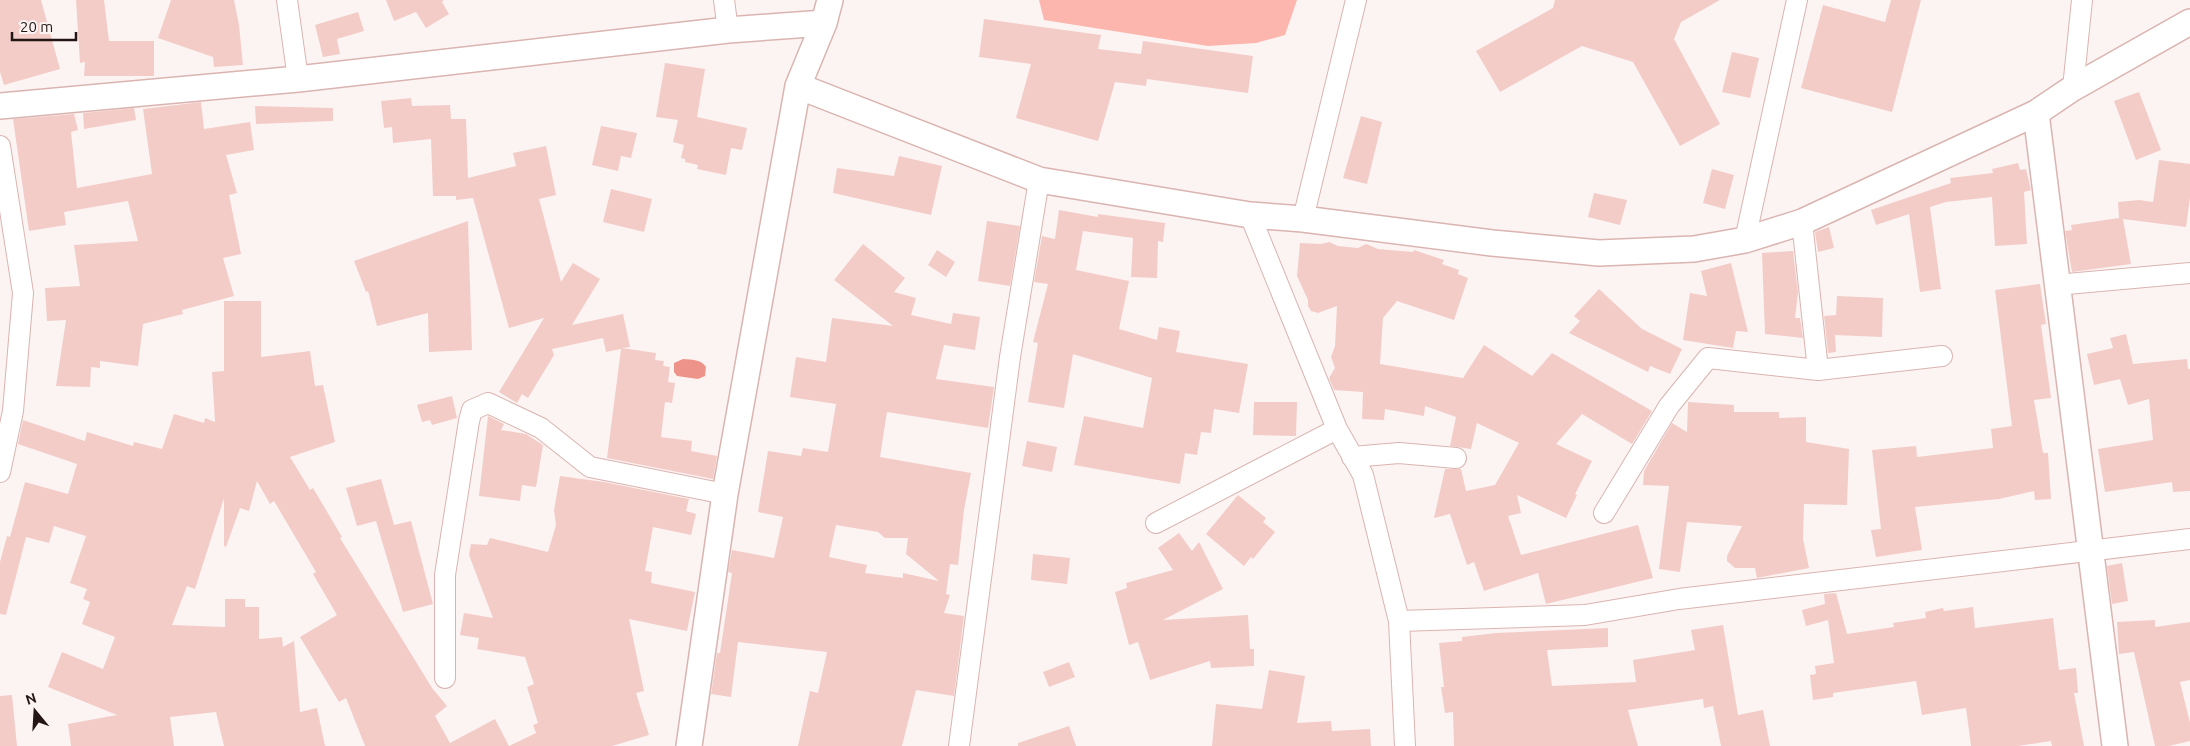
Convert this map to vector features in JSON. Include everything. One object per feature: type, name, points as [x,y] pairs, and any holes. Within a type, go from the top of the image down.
[{"type":"street","points":[[287,0],[298,79]]},
{"type":"street","points":[[724,0],[728,30]]},
{"type":"street","points":[[1303,219],[1356,0]]},
{"type":"street","points":[[1744,240],[1798,0]]},
{"type":"street","points":[[2073,88],[2082,0]]},
{"type":"street","points":[[0,106],[298,79],[728,30],[827,12]]},
{"type":"street","points":[[689,746],[725,494],[798,86],[827,12]]},
{"type":"street","points":[[798,86],[1039,180],[1250,215],[1303,219],[1492,243],[1599,253],[1694,249],[1744,240],[1802,222],[2036,113],[2073,88],[2190,22]]},
{"type":"street","points":[[2036,113],[2089,552],[2115,746]]},
{"type":"street","points":[[0,146],[23,293],[13,411],[0,472]]},
{"type":"street","points":[[959,746],[1009,367],[1039,180]]},
{"type":"street","points":[[1250,215],[1337,429],[1363,475],[1399,621],[1405,746]]},
{"type":"street","points":[[1802,222],[1818,370]]},
{"type":"street","points":[[2056,285],[2190,273]]},
{"type":"street","points":[[1604,513],[1669,406],[1708,358],[1818,370],[1942,356]]},
{"type":"street","points":[[445,678],[445,576],[468,421],[472,410],[488,403],[499,407],[541,428],[590,467],[725,494]]},
{"type":"street","points":[[1156,523],[1337,429]]},
{"type":"street","points":[[1352,457],[1399,453],[1456,458]]},
{"type":"street","points":[[1399,621],[1586,615],[1679,599],[2190,539]]},
{"type":"shaded area","points":[[1039,0],[1297,0],[1285,35],[1256,43],[1208,46],[1044,20]]},
{"type":"shaded area","points":[[683,359],[696,360],[702,363],[706,367],[705,376],[698,379],[677,376],[674,372],[674,363]]},
{"type":"building","points":[[0,0],[41,0],[60,69],[4,85],[0,72]]},
{"type":"building","points":[[76,0],[104,0],[109,41],[154,41],[154,76],[84,76],[85,62],[80,63]]},
{"type":"building","points":[[171,0],[234,0],[239,25],[243,65],[214,67],[213,57],[158,38]]},
{"type":"building","points":[[386,0],[444,0],[442,2],[449,14],[426,28],[416,12],[394,21]]},
{"type":"building","points":[[1555,0],[1720,0],[1681,22],[1674,39],[1720,124],[1680,146],[1633,62],[1582,46],[1500,92],[1476,51],[1553,8]]},
{"type":"building","points":[[1891,0],[1921,0],[1892,112],[1801,88],[1823,5],[1885,22]]},
{"type":"building","points":[[358,12],[364,31],[337,39],[340,54],[323,57],[315,25]]},
{"type":"building","points":[[984,19],[1101,35],[1098,49],[1141,54],[1143,41],[1253,56],[1248,93],[1147,79],[1146,86],[1115,82],[1098,141],[1016,118],[1031,64],[979,57]]},
{"type":"building","points":[[1732,52],[1759,58],[1750,98],[1722,92]]},
{"type":"building","points":[[665,63],[705,69],[697,117],[747,128],[742,150],[731,148],[726,175],[697,169],[698,165],[685,162],[685,159],[681,158],[684,145],[673,142],[678,120],[656,117]]},
{"type":"building","points":[[2139,92],[2161,150],[2136,160],[2114,101]]},
{"type":"building","points":[[411,98],[412,106],[450,105],[451,119],[466,119],[468,178],[516,166],[513,153],[546,146],[556,195],[539,199],[561,282],[573,263],[600,279],[572,325],[623,314],[630,347],[622,348],[656,353],[655,360],[664,361],[663,366],[670,367],[668,382],[675,383],[672,403],[665,402],[661,437],[692,441],[691,451],[717,456],[713,479],[607,458],[621,349],[606,352],[603,338],[552,349],[554,355],[528,398],[522,394],[517,403],[499,392],[544,318],[509,328],[473,198],[456,200],[456,196],[433,196],[431,139],[393,143],[392,127],[384,128],[381,101]]},
{"type":"building","points":[[201,102],[204,129],[250,122],[254,150],[226,155],[237,193],[229,195],[241,254],[223,258],[234,296],[182,310],[183,314],[143,324],[138,366],[100,361],[100,368],[91,367],[90,387],[56,386],[66,320],[47,321],[45,288],[80,286],[74,245],[138,241],[128,201],[64,212],[66,225],[29,231],[13,119],[74,114],[78,130],[71,132],[77,188],[152,174],[143,109]]},
{"type":"building","points":[[255,106],[333,108],[333,121],[256,124]]},
{"type":"building","points":[[134,108],[136,120],[84,129],[83,113]]},
{"type":"building","points":[[1361,116],[1382,122],[1367,184],[1343,178]]},
{"type":"building","points":[[601,126],[637,133],[631,158],[621,156],[618,171],[592,165]]},
{"type":"building","points":[[899,156],[942,166],[931,215],[833,193],[837,168],[894,176]]},
{"type":"building","points":[[2159,160],[2190,164],[2190,198],[2186,227],[2123,219],[2131,264],[2072,272],[2065,231],[2072,230],[2071,225],[2119,218],[2118,202],[2139,200],[2153,202]]},
{"type":"building","points":[[2018,163],[2020,170],[2026,169],[2031,190],[2024,192],[2027,244],[1995,246],[1992,197],[1946,202],[1930,207],[1941,289],[1920,292],[1909,214],[1876,225],[1871,210],[1951,183],[1950,178],[1993,173],[1992,169]]},
{"type":"building","points":[[1712,169],[1734,175],[1725,209],[1703,203]]},
{"type":"building","points":[[611,189],[652,199],[644,232],[603,222]]},
{"type":"building","points":[[1594,193],[1627,200],[1620,225],[1588,217]]},
{"type":"building","points":[[1059,210],[1098,217],[1098,214],[1165,223],[1163,242],[1158,241],[1157,278],[1131,277],[1133,238],[1083,231],[1076,270],[1129,281],[1119,329],[1157,340],[1159,327],[1180,331],[1176,352],[1248,364],[1239,413],[1214,409],[1211,433],[1201,432],[1197,455],[1185,453],[1180,484],[1074,465],[1084,416],[1143,428],[1152,378],[1073,354],[1064,408],[1028,402],[1038,343],[1033,342],[1048,284],[1034,282],[1042,236],[1055,239]]},
{"type":"building","points":[[468,221],[472,350],[429,352],[428,313],[377,326],[368,291],[366,292],[354,261]]},
{"type":"building","points":[[987,221],[1020,226],[1010,286],[978,281]]},
{"type":"building","points":[[1829,227],[1834,248],[1818,252],[1815,232]]},
{"type":"building","points":[[1329,242],[1338,246],[1358,248],[1366,244],[1378,249],[1413,252],[1414,250],[1444,260],[1442,264],[1459,270],[1458,274],[1468,278],[1454,320],[1397,301],[1383,318],[1380,364],[1463,378],[1484,345],[1532,376],[1552,353],[1652,411],[1632,444],[1582,414],[1556,444],[1592,461],[1575,494],[1577,495],[1566,518],[1517,495],[1521,513],[1508,516],[1521,555],[1638,525],[1653,578],[1546,604],[1538,573],[1484,591],[1474,562],[1467,565],[1450,514],[1434,518],[1445,469],[1461,469],[1466,491],[1495,485],[1519,443],[1477,423],[1471,449],[1450,446],[1456,417],[1425,406],[1424,416],[1385,409],[1384,420],[1362,419],[1363,392],[1334,390],[1329,378],[1335,368],[1331,357],[1335,346],[1337,306],[1318,313],[1311,311],[1297,276],[1300,243],[1321,244]]},
{"type":"building","points":[[863,244],[905,278],[894,292],[916,298],[911,315],[951,324],[953,313],[980,317],[975,350],[944,345],[936,379],[994,387],[988,428],[887,412],[880,457],[971,473],[964,510],[958,565],[950,564],[946,594],[950,595],[944,613],[964,616],[954,696],[916,690],[902,746],[798,746],[810,691],[818,693],[827,652],[738,642],[731,697],[711,694],[717,653],[720,653],[732,573],[728,572],[732,550],[774,558],[783,517],[758,512],[768,451],[801,456],[803,448],[828,452],[836,404],[790,397],[796,357],[826,362],[832,318],[893,326],[834,280]],"holes":[[[836,525],[878,532],[885,538],[908,538],[906,554],[939,581],[903,573],[903,578],[865,573],[867,565],[829,557]]]},
{"type":"building","points":[[937,250],[955,262],[946,277],[928,265]]},
{"type":"building","points":[[1793,251],[1798,293],[1795,318],[1800,318],[1803,338],[1765,334],[1762,253]]},
{"type":"building","points":[[1731,263],[1748,332],[1736,331],[1733,348],[1683,340],[1690,293],[1707,296],[1701,271]]},
{"type":"building","points":[[2040,284],[2046,324],[2041,325],[2051,398],[2034,400],[2043,453],[2048,453],[2051,499],[2035,500],[2034,491],[1999,499],[1915,507],[1922,550],[1876,557],[1871,530],[1881,529],[1872,450],[1916,446],[1917,457],[1993,448],[1991,429],[2012,426],[1995,290]]},
{"type":"building","points":[[1599,289],[1642,329],[1682,349],[1670,374],[1650,366],[1648,372],[1569,333],[1580,321],[1574,316]]},
{"type":"building","points":[[1837,296],[1883,298],[1882,337],[1835,335],[1836,352],[1828,353],[1824,316],[1836,315]]},
{"type":"building","points":[[224,301],[261,301],[261,357],[310,351],[315,386],[323,385],[335,442],[290,457],[310,490],[313,488],[342,537],[340,538],[432,688],[447,706],[435,716],[450,743],[495,719],[509,746],[365,746],[346,698],[339,702],[300,637],[337,615],[313,574],[316,572],[274,501],[270,504],[257,481],[249,511],[240,508],[226,547],[224,546],[224,498],[195,589],[187,586],[172,625],[225,627],[225,599],[245,599],[245,607],[259,607],[259,639],[282,637],[283,647],[294,641],[300,712],[317,708],[325,746],[224,746],[216,712],[170,717],[174,746],[71,746],[68,724],[117,715],[48,687],[62,652],[103,669],[115,637],[82,624],[90,602],[83,599],[87,589],[70,583],[86,536],[54,526],[49,543],[26,537],[6,615],[0,614],[0,562],[7,536],[10,537],[25,482],[68,494],[77,464],[18,444],[23,420],[85,441],[87,432],[133,446],[134,442],[162,449],[174,414],[204,423],[205,418],[215,422],[212,372],[224,371]]},
{"type":"building","points":[[2126,334],[2133,364],[2187,359],[2188,369],[2190,369],[2190,491],[2173,492],[2172,482],[2105,492],[2098,449],[2153,440],[2149,399],[2128,405],[2120,379],[2094,385],[2087,354],[2113,348],[2110,338]]},
{"type":"building","points":[[452,396],[457,418],[432,425],[430,420],[422,422],[417,405]]},
{"type":"building","points":[[1254,402],[1297,402],[1296,436],[1253,435]]},
{"type":"building","points":[[1688,402],[1734,405],[1734,412],[1779,412],[1779,418],[1806,417],[1806,442],[1849,449],[1847,505],[1804,504],[1803,539],[1809,568],[1757,578],[1755,568],[1735,568],[1727,561],[1727,556],[1742,526],[1687,522],[1680,572],[1659,569],[1669,486],[1643,485],[1644,471],[1672,423],[1687,432]]},
{"type":"building","points":[[488,416],[504,424],[501,430],[526,434],[543,445],[536,487],[522,485],[520,501],[479,496]]},
{"type":"building","points":[[1027,441],[1057,447],[1052,472],[1022,466]]},
{"type":"building","points":[[560,476],[604,482],[689,499],[686,511],[696,514],[691,535],[653,527],[645,571],[652,572],[651,583],[695,592],[687,631],[629,619],[644,691],[636,693],[649,735],[612,746],[509,746],[536,733],[533,725],[538,723],[527,687],[534,684],[525,657],[477,649],[479,638],[460,635],[464,613],[493,618],[469,555],[471,544],[487,545],[490,538],[548,552],[556,525],[554,510]]},
{"type":"building","points":[[381,479],[394,525],[411,521],[433,604],[403,612],[376,521],[357,526],[346,488]]},
{"type":"building","points":[[1238,495],[1266,518],[1263,522],[1275,532],[1253,559],[1251,557],[1244,566],[1206,534]]},
{"type":"building","points":[[1179,533],[1192,551],[1199,542],[1223,589],[1163,620],[1248,615],[1250,649],[1254,649],[1254,666],[1211,668],[1210,661],[1150,680],[1138,642],[1129,645],[1115,592],[1127,588],[1126,583],[1173,570],[1158,548]]},
{"type":"building","points":[[1033,554],[1070,558],[1067,584],[1031,580]]},
{"type":"building","points":[[2122,563],[2128,601],[2112,604],[2107,566]]},
{"type":"building","points":[[1836,593],[1847,634],[1894,627],[1893,623],[1926,618],[1925,612],[1943,608],[1944,611],[1973,607],[1975,628],[2053,618],[2059,670],[2076,668],[2078,693],[2074,693],[2084,746],[2052,746],[2051,741],[2018,746],[1971,746],[1966,708],[1922,715],[1916,681],[1833,693],[1833,697],[1813,700],[1810,675],[1816,674],[1815,666],[1834,663],[1828,620],[1806,626],[1802,610],[1825,604],[1824,594]]},
{"type":"building","points":[[2155,620],[2155,627],[2190,622],[2190,680],[2180,682],[2190,723],[2190,741],[2169,746],[2155,746],[2134,652],[2119,654],[2117,622]]},
{"type":"building","points":[[1723,625],[1738,715],[1763,710],[1770,746],[1721,746],[1713,706],[1704,708],[1703,699],[1628,710],[1638,746],[1454,746],[1453,712],[1445,713],[1441,687],[1444,687],[1439,643],[1462,641],[1462,637],[1496,633],[1608,628],[1608,647],[1547,650],[1552,686],[1636,682],[1633,660],[1695,650],[1691,630]]},
{"type":"building","points":[[1069,662],[1075,677],[1049,687],[1043,672]]},
{"type":"building","points":[[1269,670],[1305,676],[1297,723],[1331,721],[1332,731],[1370,729],[1371,746],[1212,746],[1216,704],[1262,709]]},
{"type":"building","points":[[12,695],[17,746],[0,746],[0,696]]},
{"type":"building","points":[[1069,726],[1076,746],[1018,746],[1018,743]]}]
